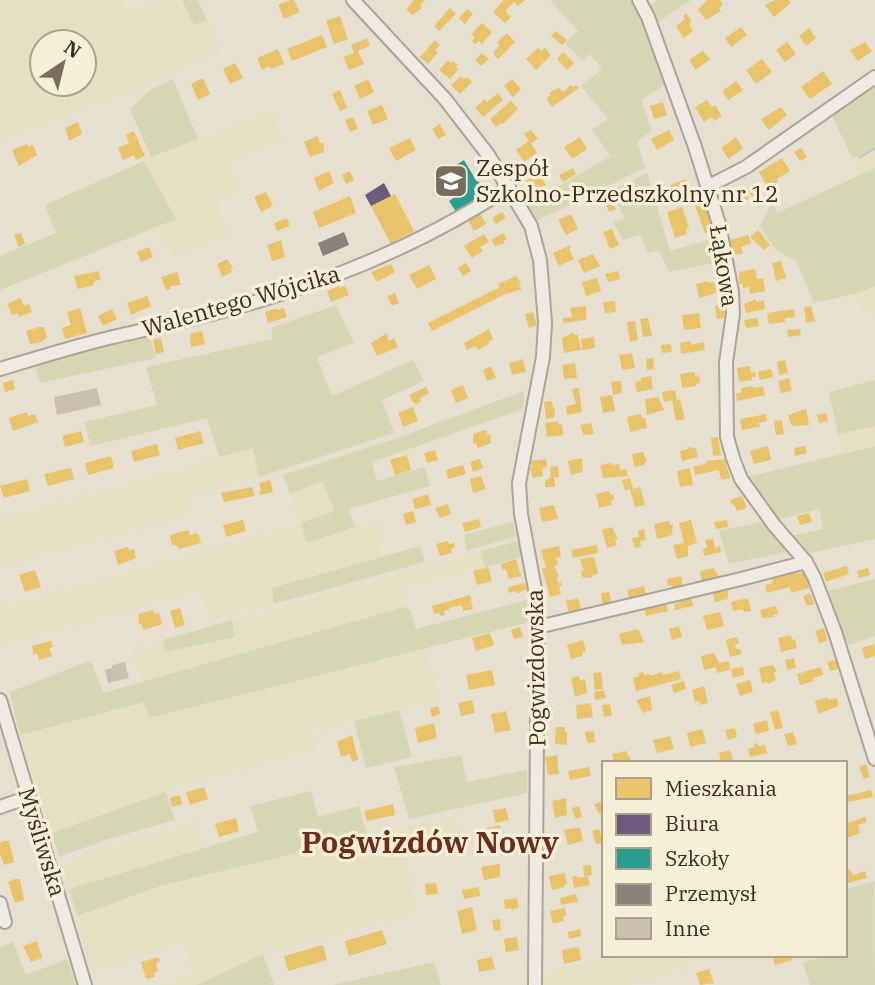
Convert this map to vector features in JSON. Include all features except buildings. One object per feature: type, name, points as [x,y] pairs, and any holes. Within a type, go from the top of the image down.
[{"type":"street","name":"Pogwizdowska","points":[[353,0],[445,99],[472,134],[509,187],[531,226],[540,260],[543,287],[543,358],[519,483],[521,513],[537,591],[536,985]]},
{"type":"street","name":"Łąkowa","points":[[639,0],[665,63],[719,225],[732,292],[732,323],[726,362],[727,437],[741,479],[774,525],[806,562],[814,577],[835,632],[875,759]]},
{"type":"street","points":[[707,187],[746,167],[875,77]]},
{"type":"street","name":"Walentego Wójcika","points":[[0,369],[110,338],[257,302],[304,286],[367,263],[418,240],[509,187]]},
{"type":"street","points":[[538,627],[806,562]]},
{"type":"street","name":"Myśliwska","points":[[0,700],[85,985]]},
{"type":"street","points":[[0,807],[29,797]]},
{"type":"street","points":[[0,902],[5,922]]},
{"type":"shaded area","points":[[0,0],[121,0],[127,12],[157,0],[182,0],[194,25],[207,20],[222,53],[136,91],[0,142]]},
{"type":"shaded area","points":[[271,109],[283,140],[228,166],[240,192],[215,203],[229,234],[172,259],[157,226],[175,218],[144,161]]},
{"type":"shaded area","points":[[875,149],[875,168],[861,175],[854,161]]},
{"type":"shaded area","points":[[875,286],[875,314],[864,316],[854,294]]},
{"type":"shaded area","points":[[875,426],[875,446],[842,453],[838,434]]},
{"type":"shaded area","points":[[253,448],[259,477],[188,497],[193,514],[0,568],[0,519]]},
{"type":"shaded area","points":[[323,481],[334,512],[307,542],[377,520],[384,539],[378,542],[381,557],[272,588],[274,604],[211,621],[200,591],[0,647],[0,607],[300,523],[290,494]]},
{"type":"shaded area","points":[[481,551],[485,567],[417,584],[400,591],[405,607],[294,640],[142,681],[131,649],[163,640],[165,652],[235,636],[232,620]]},
{"type":"shaded area","points":[[425,649],[441,700],[311,732],[316,749],[166,792],[52,833],[20,735],[145,702],[150,718]]},
{"type":"shaded area","points":[[456,816],[458,833],[402,844],[417,914],[263,954],[197,985],[160,985],[194,973],[184,943],[91,972],[77,916],[160,886]]},
{"type":"shaded area","points":[[196,822],[203,848],[69,889],[63,864],[93,851]]},
{"type":"shaded area","points":[[616,957],[686,957],[690,968],[629,985],[543,985],[543,973]]},
{"type":"green space","points":[[182,0],[198,0],[207,20],[194,25]]},
{"type":"green space","points":[[550,0],[636,0],[669,82],[641,100],[652,131],[637,141],[645,168],[536,221],[526,205],[611,156],[592,130],[608,119],[581,86],[602,69],[590,54],[582,61],[565,43],[578,31]]},
{"type":"green space","points":[[658,0],[691,0],[654,25],[647,8]]},
{"type":"green space","points":[[173,79],[198,139],[151,157],[130,109],[150,90]]},
{"type":"green space","points":[[875,83],[875,146],[853,159],[831,114]]},
{"type":"green space","points":[[144,161],[176,219],[0,290],[0,256],[56,233],[45,205]]},
{"type":"green space","points":[[875,168],[875,286],[814,303],[796,261],[776,250],[760,226],[772,202],[777,213]]},
{"type":"green space","points":[[647,173],[670,251],[718,237],[724,261],[669,272],[659,251],[648,253],[641,235],[623,240],[613,222],[625,218],[610,191]]},
{"type":"green space","points":[[336,305],[354,343],[317,357],[332,396],[413,360],[424,381],[382,400],[394,433],[259,477],[253,448],[219,457],[207,418],[91,446],[84,422],[157,405],[146,367],[273,339],[271,328]]},
{"type":"green space","points":[[149,332],[156,358],[40,383],[34,362]]},
{"type":"green space","points":[[875,380],[875,426],[838,434],[829,392]]},
{"type":"green space","points":[[524,391],[523,409],[372,462],[377,481],[425,467],[430,486],[348,509],[355,527],[307,543],[301,523],[334,511],[323,481],[290,494],[283,475],[397,438]]},
{"type":"green space","points":[[875,446],[875,539],[805,554],[787,537],[823,529],[819,509],[776,520],[744,478]]},
{"type":"green space","points":[[765,521],[787,552],[729,564],[719,531]]},
{"type":"green space","points":[[512,522],[516,536],[467,551],[464,535]]},
{"type":"green space","points":[[518,541],[522,557],[485,567],[481,551]]},
{"type":"green space","points":[[420,546],[425,562],[274,604],[272,588]]},
{"type":"green space","points":[[875,579],[875,636],[843,647],[824,592]]},
{"type":"green space","points":[[530,599],[530,622],[149,718],[144,702],[20,735],[10,692],[91,660],[103,693],[405,607],[410,609],[416,629]]},
{"type":"green space","points":[[232,620],[235,637],[165,652],[163,640]]},
{"type":"green space","points":[[399,710],[412,757],[366,768],[354,721]]},
{"type":"green space","points":[[461,755],[467,782],[527,770],[527,793],[409,819],[394,767]]},
{"type":"green space","points":[[311,791],[318,817],[359,806],[367,836],[160,886],[77,916],[69,889],[258,832],[250,806]]},
{"type":"green space","points":[[166,792],[175,820],[105,840],[59,857],[52,833]]},
{"type":"green space","points":[[874,881],[875,985],[810,985],[803,963],[822,957],[847,957],[847,889]]},
{"type":"green space","points":[[13,942],[26,975],[67,959],[76,985],[0,985],[0,947]]},
{"type":"green space","points":[[263,954],[274,985],[197,985]]},
{"type":"green space","points":[[434,962],[441,985],[333,985]]},
{"type":"waterway","points":[[860,157],[875,148]]},
{"type":"place","name":"Zespół Szkolno-Przedszkolny nr 12","points":[[451,181]]},
{"type":"district","name":"Pogwizdów Nowy","points":[[430,843]]}]
